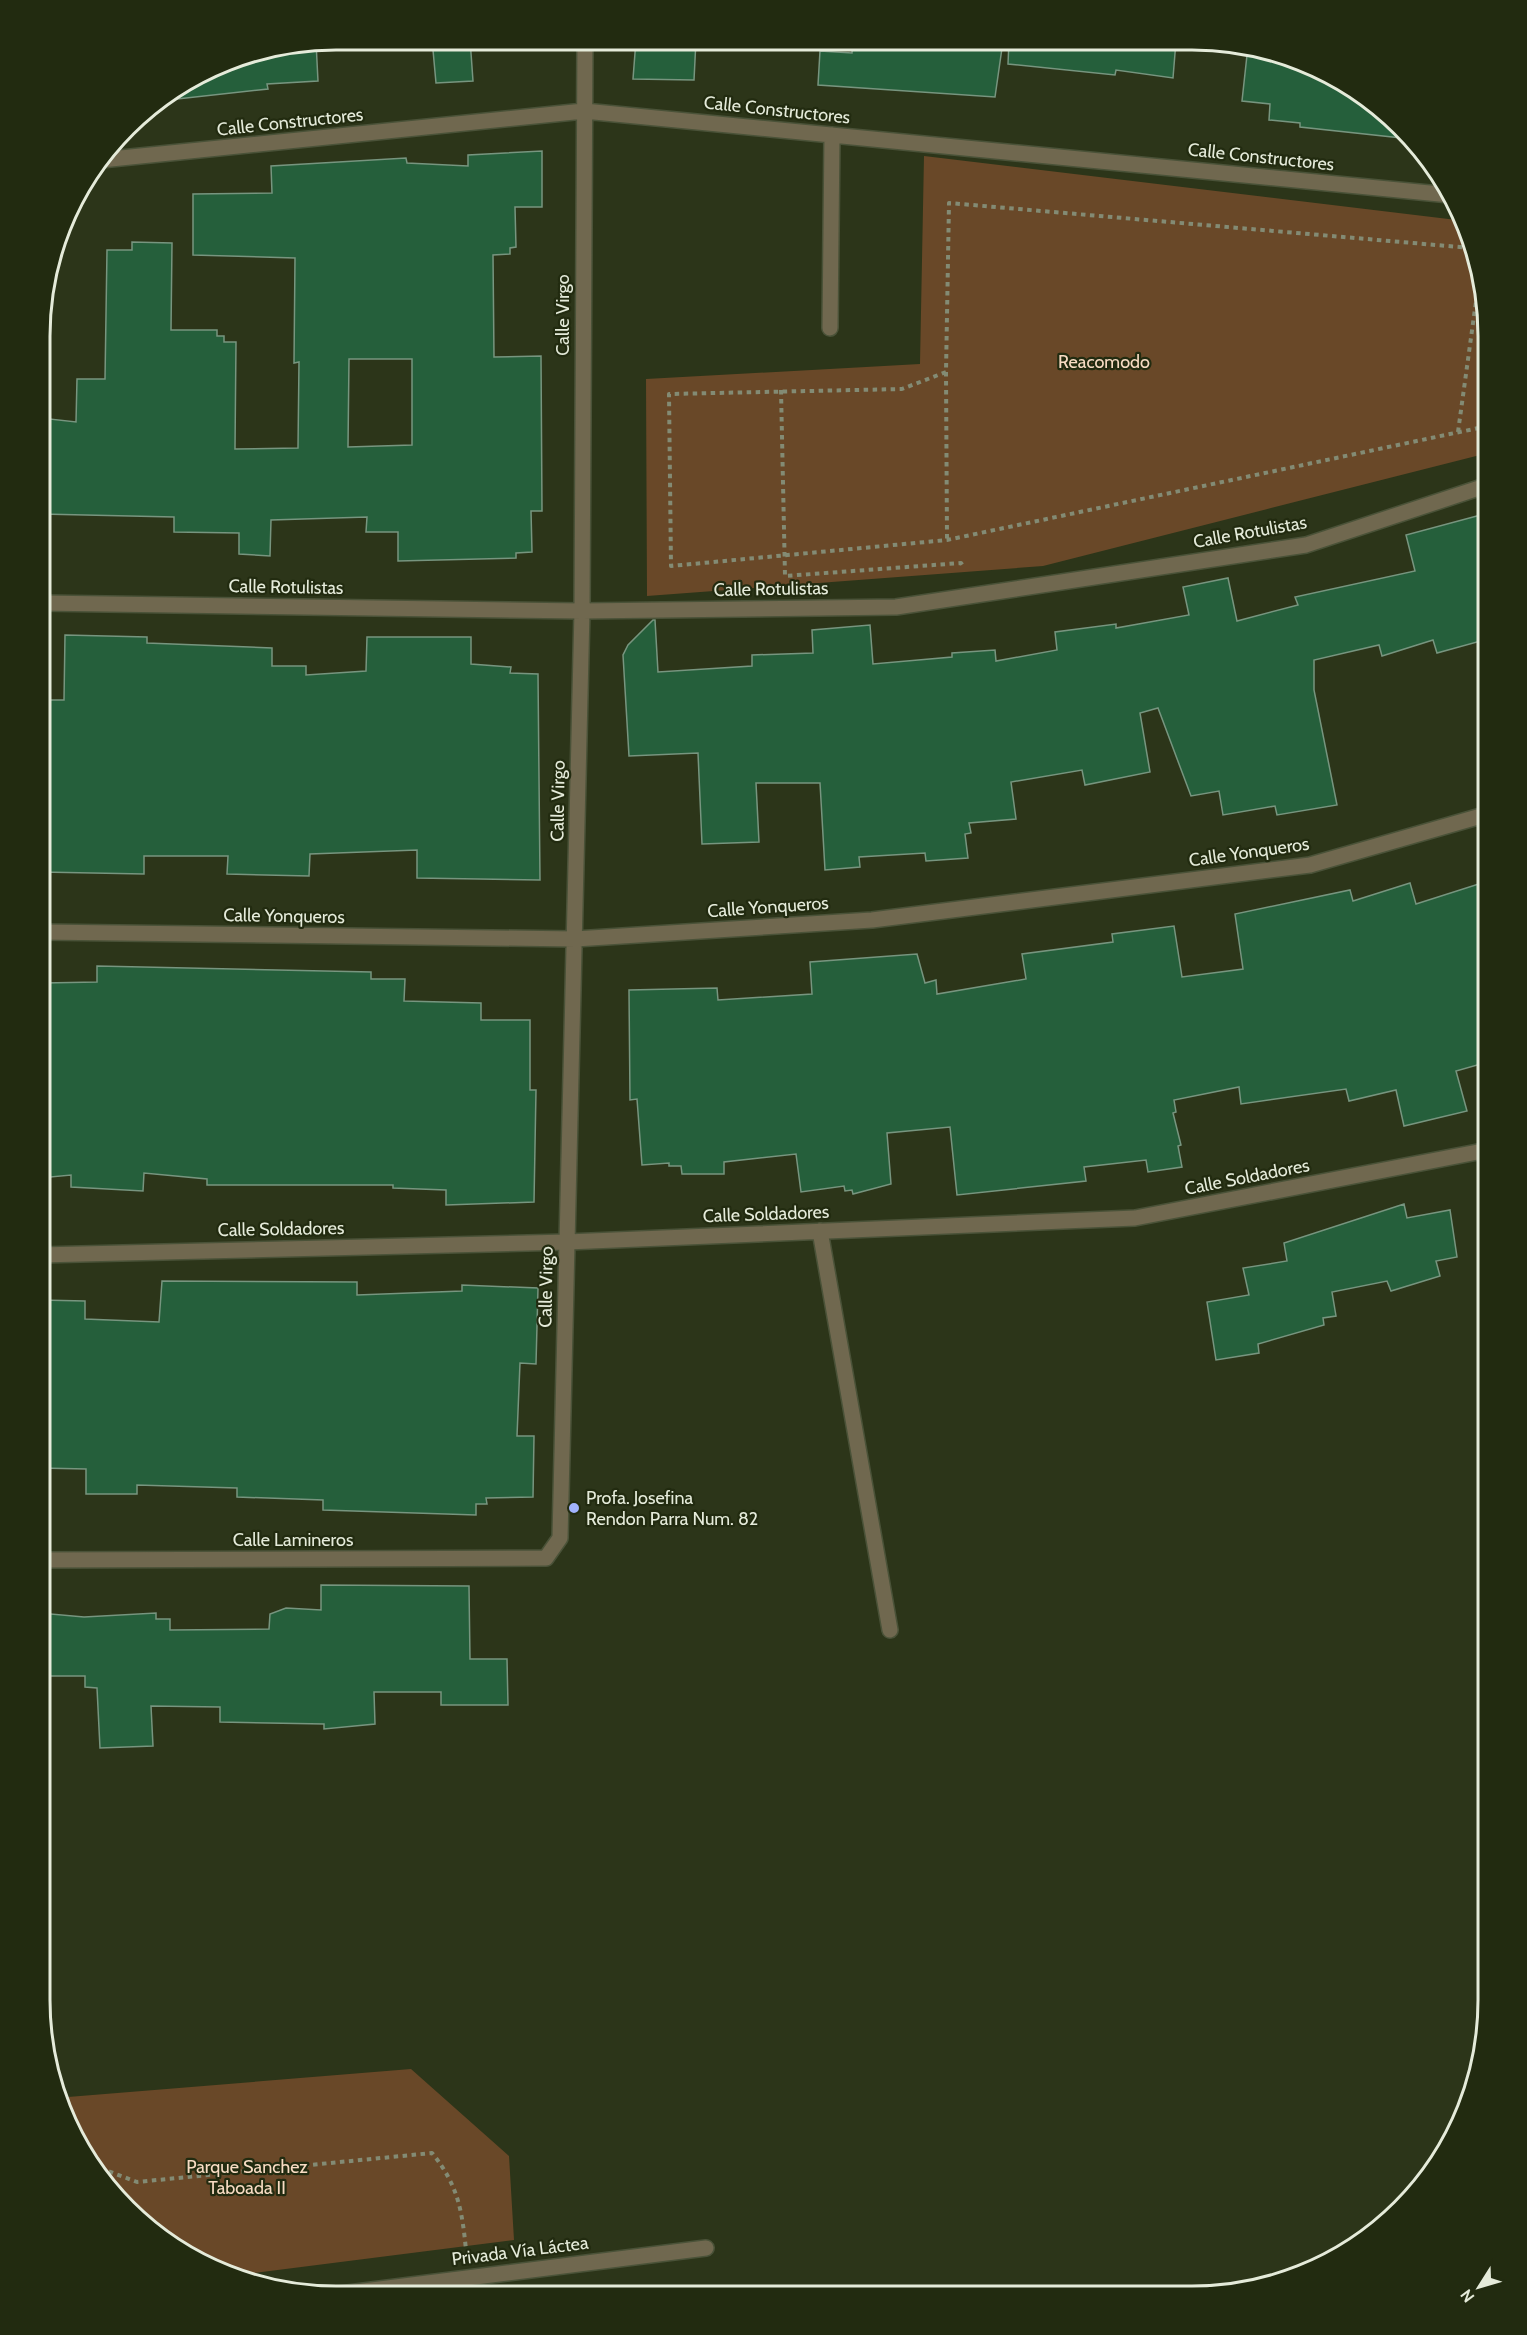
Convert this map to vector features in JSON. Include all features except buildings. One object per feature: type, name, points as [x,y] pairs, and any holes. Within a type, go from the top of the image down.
[{"type":"street","name":"Calle Virgo","points":[[546,1558],[560,1538],[582,611],[585,50]]},
{"type":"street","name":"Calle Constructores","points":[[111,159],[584,111],[1440,194]]},
{"type":"street","points":[[830,328],[832,135]]},
{"type":"street","name":"Calle Rotulistas","points":[[50,603],[582,611],[896,607],[1306,545],[1478,488]]},
{"type":"street","name":"Calle Yonqueros","points":[[50,932],[575,939],[872,920],[1310,865],[1478,817]]},
{"type":"street","name":"Calle Soldadores","points":[[50,1255],[567,1242],[1135,1218],[1478,1152]]},
{"type":"street","points":[[820,1231],[890,1630]]},
{"type":"street","name":"Calle Lamineros","points":[[50,1560],[546,1558]]},
{"type":"street","name":"Privada Vía Láctea","points":[[401,2286],[706,2248]]},
{"type":"path","points":[[947,540],[946,372],[949,203],[1463,247]]},
{"type":"path","points":[[1458,432],[1476,303]]},
{"type":"path","points":[[946,372],[902,390],[782,390],[669,394],[671,566],[947,540],[1478,428]]},
{"type":"path","points":[[782,390],[785,576],[961,563],[982,594]]},
{"type":"path","points":[[106,2170],[137,2182],[432,2153],[449,2174],[462,2209],[469,2277]]},
{"type":"green space","name":"Reacomodo","points":[[924,156],[1453,220],[1468,261],[1477,316],[1478,456],[1043,566],[647,596],[646,379],[920,364]]},
{"type":"green space","name":"Parque Sanchez Taboada II","points":[[411,2069],[509,2156],[514,2240],[253,2273],[226,2264],[192,2247],[161,2226],[133,2202],[109,2174],[88,2143],[66,2095],[68,2097]]},
{"type":"place","name":"Profa. Josefina Rendon Parra Num. 82","points":[[574,1508]]}]
